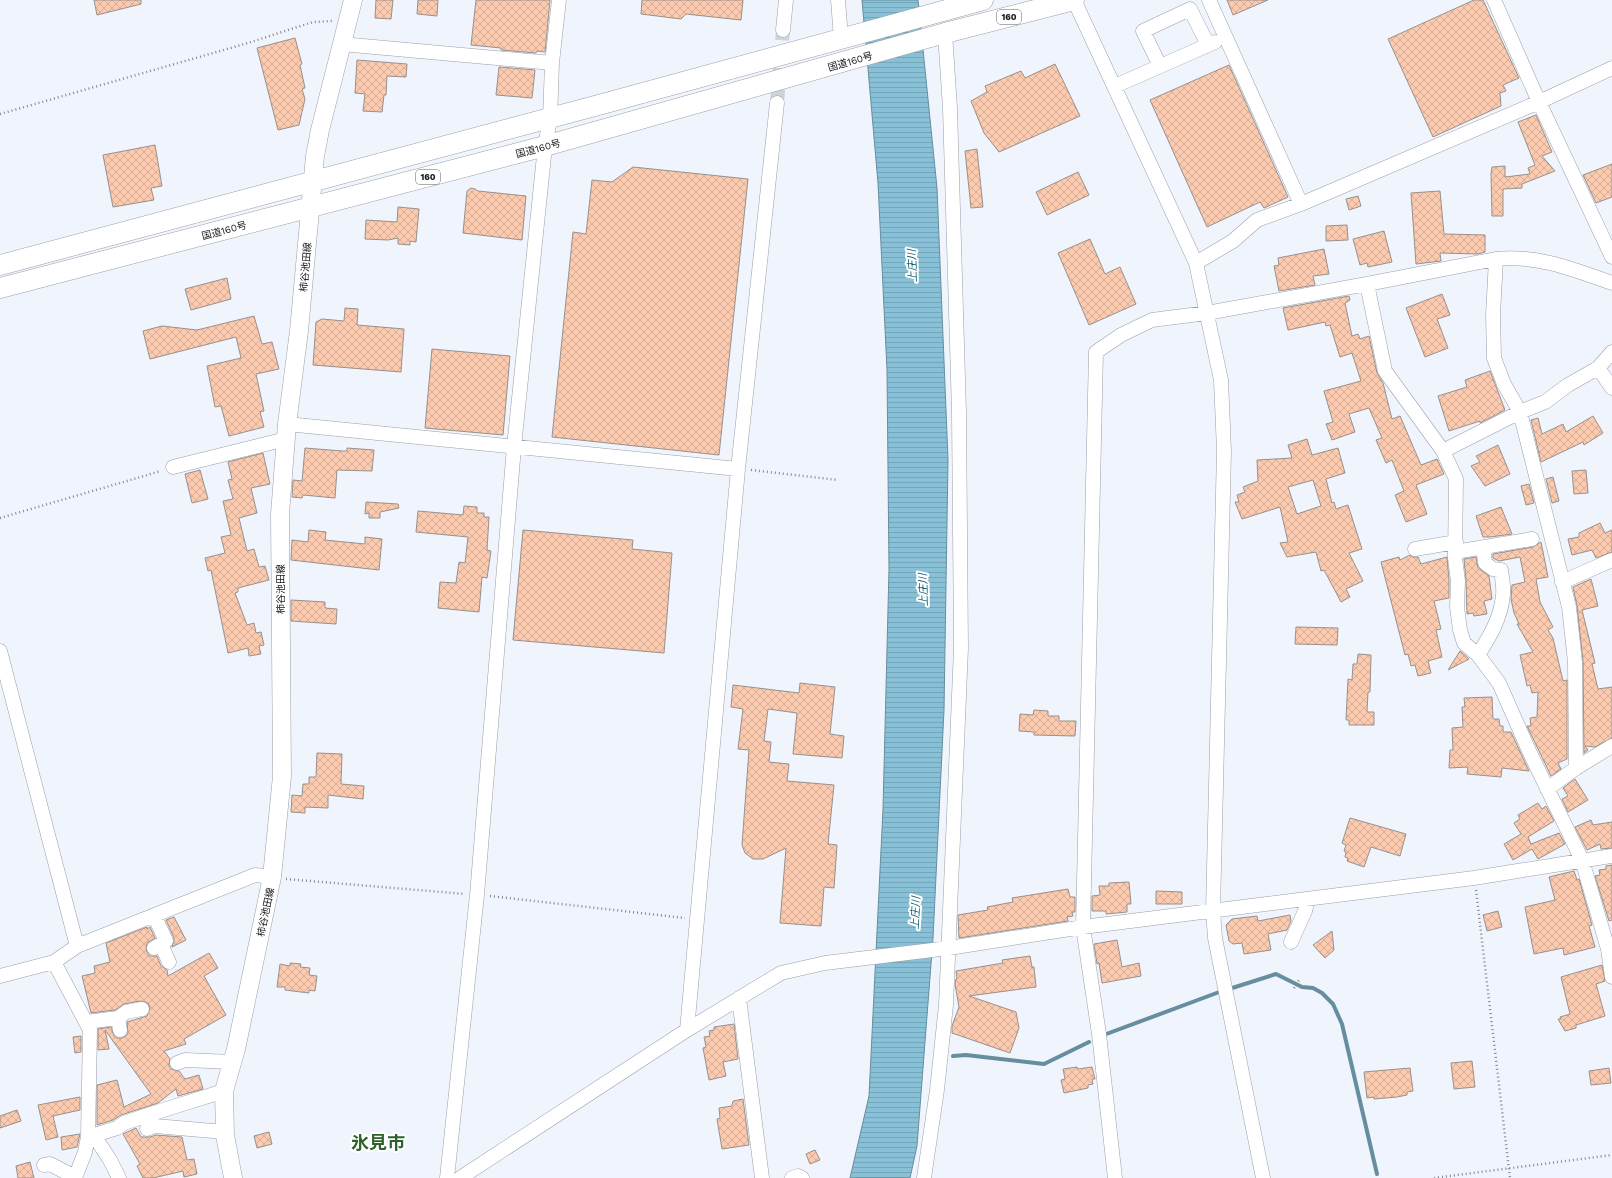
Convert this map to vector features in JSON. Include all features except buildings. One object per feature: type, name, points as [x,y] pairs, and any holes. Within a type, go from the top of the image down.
[{"type":"highway","points":[[0,265],[550,119],[846,37],[940,8],[982,0]]},
{"type":"highway","name":"国道160号","points":[[0,288],[545,146],[854,60],[945,33],[1074,0]]},
{"type":"main road","name":"柿谷池田線","points":[[233,1178],[225,1132],[224,1091],[232,1062],[272,878],[282,776],[280,514],[286,432],[299,331],[311,207],[312,181],[320,130],[353,0]]},
{"type":"street","points":[[447,1178],[476,895],[514,447],[545,146],[550,119],[552,63],[559,0]]},
{"type":"street","points":[[784,30],[786,0]]},
{"type":"street","points":[[838,0],[846,37]]},
{"type":"street","points":[[1074,0],[1196,263],[1221,380],[1224,451],[1213,911],[1215,938],[1262,1178]]},
{"type":"street","points":[[1209,0],[1301,204]]},
{"type":"street","points":[[1494,0],[1539,102],[1612,257]]},
{"type":"street","points":[[1160,66],[1143,31],[1190,9],[1208,45]]},
{"type":"street","points":[[924,1178],[940,1067],[946,1005],[960,640],[958,380],[950,108],[945,33]]},
{"type":"street","points":[[1115,86],[1226,37]]},
{"type":"street","points":[[341,44],[552,63]]},
{"type":"street","points":[[1196,263],[1233,241],[1257,220],[1301,204],[1539,102],[1612,68]]},
{"type":"street","points":[[687,1030],[738,469],[777,103]]},
{"type":"street","points":[[1115,1178],[1099,1034],[1083,927],[1096,352],[1121,335],[1152,320],[1207,313],[1496,259],[1512,258],[1541,261],[1565,266],[1612,283]]},
{"type":"street","points":[[1496,259],[1492,315],[1494,358],[1504,384],[1520,412],[1568,607],[1575,662],[1576,768]]},
{"type":"street","points":[[1367,284],[1385,371],[1443,451],[1456,479],[1455,547],[1458,581],[1457,606],[1460,630],[1464,642],[1478,655],[1499,683],[1582,860],[1608,949],[1612,977]]},
{"type":"street","points":[[1443,451],[1520,412],[1545,402],[1568,385],[1598,368],[1612,352]]},
{"type":"street","points":[[1598,368],[1612,388]]},
{"type":"street","points":[[173,467],[286,432],[514,447],[738,469]]},
{"type":"street","points":[[1415,549],[1486,547],[1532,539]]},
{"type":"street","points":[[1478,655],[1493,632],[1504,594],[1501,570],[1494,570],[1485,563],[1484,555],[1486,547]]},
{"type":"street","points":[[1562,582],[1612,560]]},
{"type":"street","points":[[0,651],[77,946]]},
{"type":"street","points":[[1547,788],[1612,746]]},
{"type":"street","points":[[461,1178],[687,1030],[781,973],[825,963],[949,948],[1083,927],[1474,878],[1612,856]]},
{"type":"street","points":[[0,976],[54,962],[77,946],[255,875],[272,878]]},
{"type":"street","points":[[1291,942],[1306,911],[1308,899]]},
{"type":"street","points":[[154,915],[166,941],[157,946],[169,962]]},
{"type":"street","points":[[44,1165],[50,1164],[75,1178],[85,1152],[88,1137],[90,1030],[54,962]]},
{"type":"street","points":[[739,998],[762,1178]]},
{"type":"street","points":[[86,1022],[119,1024],[126,1012],[142,1009]]},
{"type":"street","points":[[177,1063],[185,1060],[232,1062]]},
{"type":"street","points":[[88,1137],[117,1128],[124,1123],[156,1112],[224,1091]]},
{"type":"street","points":[[152,1125],[225,1132]]},
{"type":"street","points":[[88,1137],[97,1140],[110,1160],[119,1178]]},
{"type":"street","points":[[792,1178],[798,1176],[802,1178]]},
{"type":"path","points":[[0,114],[248,43],[313,22],[348,19]]},
{"type":"path","points":[[0,518],[173,467]]},
{"type":"path","points":[[738,469],[838,480]]},
{"type":"path","points":[[1474,878],[1510,1178]]},
{"type":"path","points":[[1294,988],[1299,980]]},
{"type":"path","points":[[1434,1178],[1612,1155]]},
{"type":"water","name":"上庄川","points":[[862,0],[918,0],[937,188],[948,460],[944,710],[933,938],[917,1146],[910,1178],[850,1178],[869,1096],[883,809],[889,569],[887,370],[878,183]]},
{"type":"waterway","points":[[1229,989],[1276,974],[1302,987],[1313,988],[1322,993],[1333,1004],[1342,1024],[1377,1174]]},
{"type":"waterway","points":[[1101,1036],[1222,991]]},
{"type":"waterway","points":[[953,1056],[966,1055],[1044,1064],[1089,1042]]},
{"type":"tunnel","points":[[777,103],[783,30]]},
{"type":"district","name":"氷見市","points":[[378,1143]]}]
